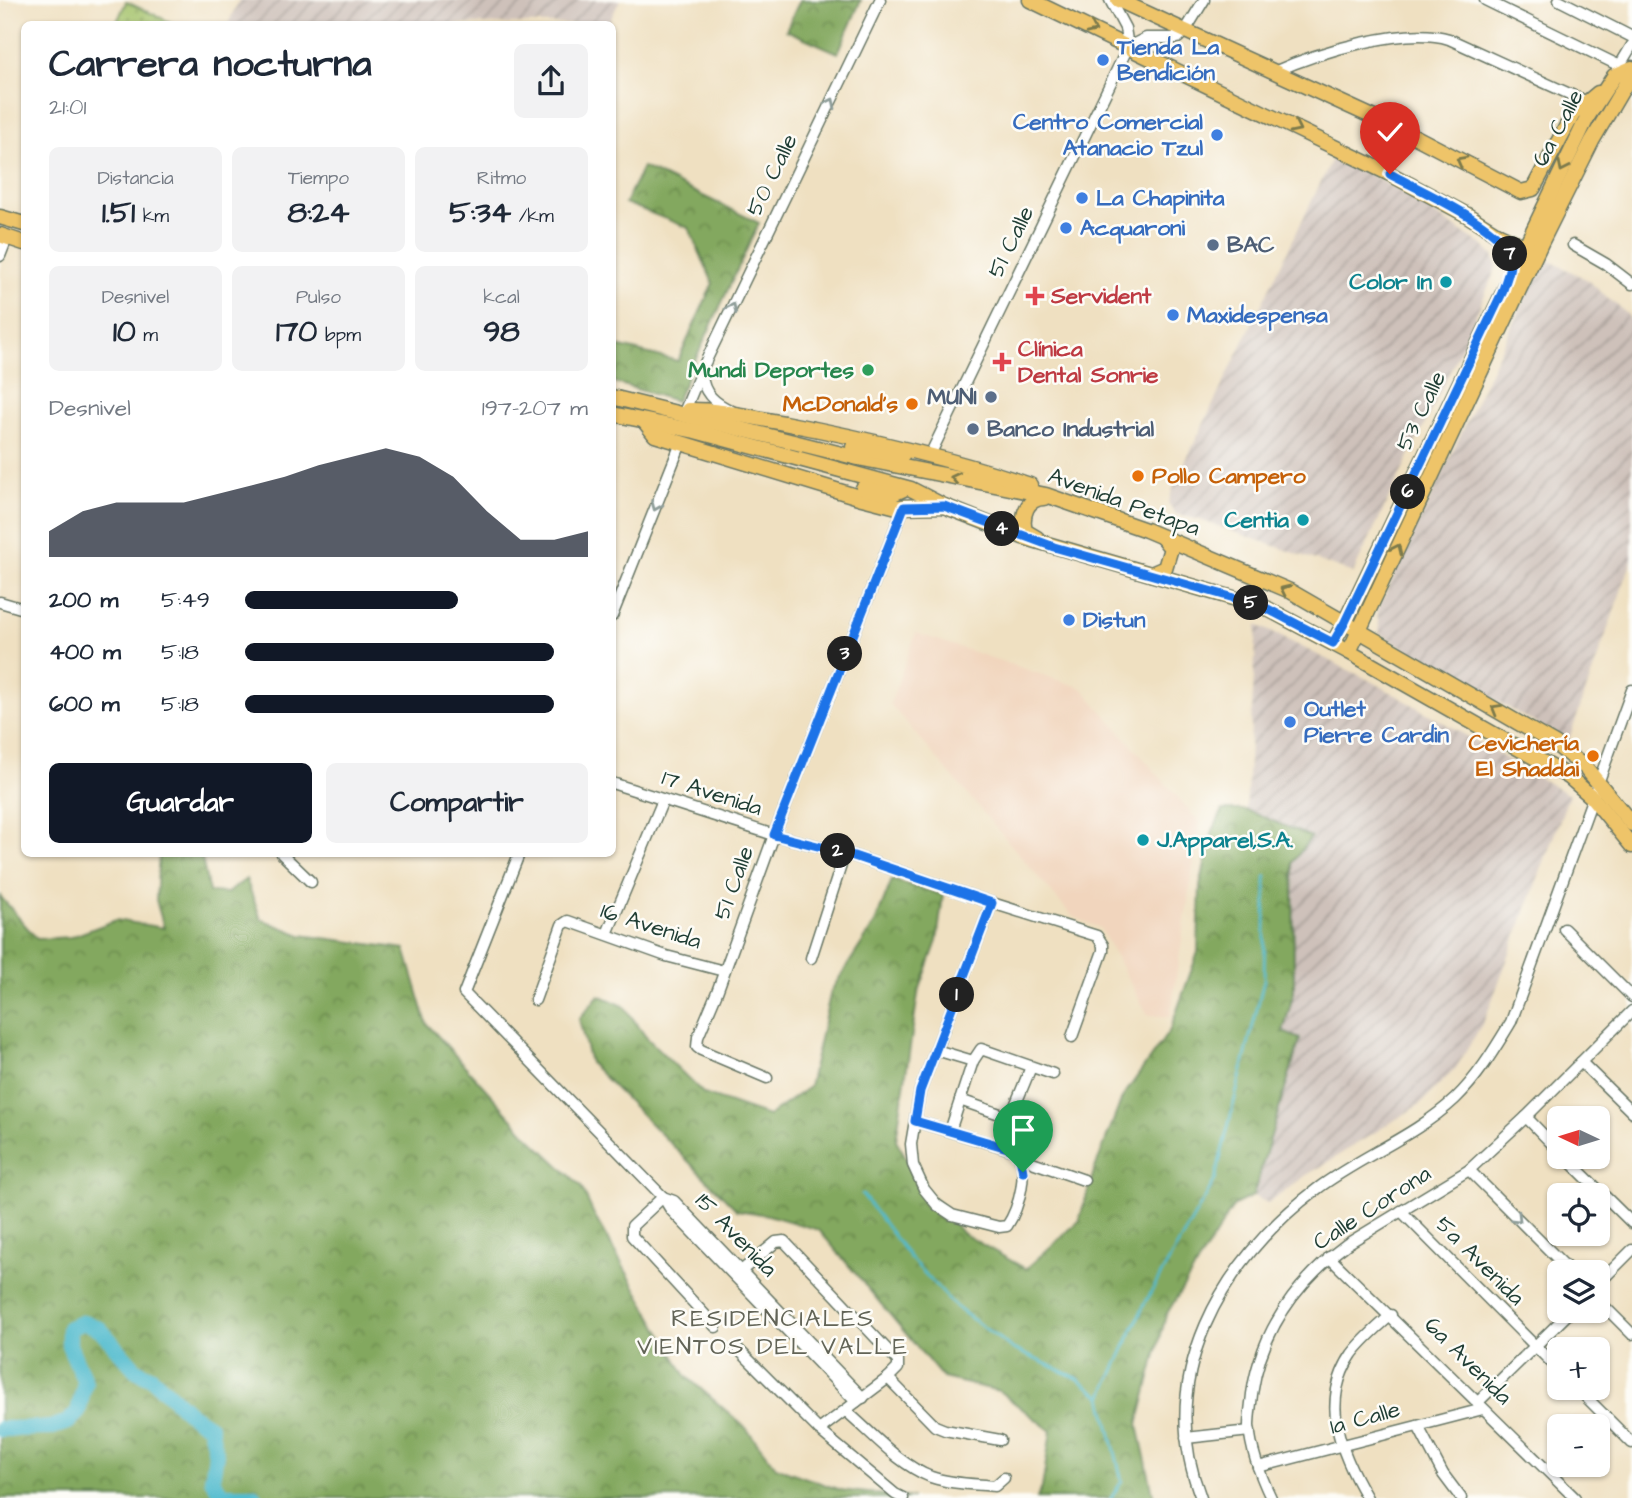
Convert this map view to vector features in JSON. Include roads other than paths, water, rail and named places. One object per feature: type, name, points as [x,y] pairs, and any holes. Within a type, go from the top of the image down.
[{"type":"main road","points":[[1030,0],[1390,174],[1499,235],[1533,244]]},
{"type":"main road","points":[[1118,0],[1410,134],[1521,192],[1533,189],[1537,184],[1573,114],[1621,74]]},
{"type":"main road","name":"6a Calle","points":[[1533,244],[1591,141],[1621,74]]},
{"type":"main road","name":"6a Calle","points":[[1544,222],[1588,116],[1621,74]]},
{"type":"main road","points":[[1591,141],[1599,139],[1606,131],[1632,90]]},
{"type":"main road","points":[[0,217],[21,222]]},
{"type":"main road","points":[[1499,235],[1510,255],[1502,293]]},
{"type":"main road","points":[[4,237],[21,242]]},
{"type":"main road","name":"53 Calle","points":[[1333,643],[1502,293],[1533,244]]},
{"type":"main road","name":"53 Calle","points":[[1349,652],[1533,244]]},
{"type":"main road","name":"Avenida Petapa","points":[[616,398],[858,458],[1046,495],[1162,537],[1290,592],[1555,744],[1576,759],[1598,781],[1632,824]]},
{"type":"main road","points":[[666,412],[685,410],[740,415],[860,437],[1026,484],[1046,495]]},
{"type":"main road","points":[[685,410],[900,456],[910,465]]},
{"type":"main road","points":[[616,415],[695,431],[911,489],[944,506],[1054,547],[1245,601],[1272,612],[1333,643],[1579,784],[1632,846]]},
{"type":"main road","points":[[644,421],[655,435],[862,498],[904,507],[944,506]]},
{"type":"main road","points":[[644,421],[693,440],[848,484],[891,495],[904,489]]},
{"type":"main road","points":[[1054,547],[1026,531],[1024,513],[1028,503],[1035,498],[1066,501]]},
{"type":"main road","points":[[1151,574],[1165,568],[1169,559],[1171,548],[1162,537]]},
{"type":"street","name":"50 Calle","points":[[685,410],[702,369],[880,0]]},
{"type":"street","points":[[1110,0],[1125,28],[1128,47],[1146,38],[1178,38],[1204,0]]},
{"type":"street","points":[[1485,0],[1621,74]]},
{"type":"street","points":[[1559,0],[1581,5],[1632,37]]},
{"type":"street","points":[[1274,72],[1310,57],[1356,45],[1428,34],[1449,39],[1587,102]]},
{"type":"street","name":"6a Calle","points":[[1621,74],[1632,45]]},
{"type":"street","name":"51 Calle","points":[[930,455],[1128,47]]},
{"type":"street","points":[[0,256],[4,237]]},
{"type":"street","points":[[1573,245],[1606,264],[1632,284]]},
{"type":"street","points":[[702,369],[702,386],[707,394],[740,415]]},
{"type":"street","points":[[616,606],[681,443]]},
{"type":"street","name":"51 Calle","points":[[767,1079],[697,1047],[698,1037],[774,835],[904,507]]},
{"type":"street","points":[[0,602],[21,608]]},
{"type":"street","points":[[1201,1498],[1193,1477],[1186,1438],[1187,1401],[1199,1338],[1214,1303],[1258,1241],[1317,1189],[1424,1124],[1454,1099],[1481,1071],[1511,1023],[1632,690]]},
{"type":"street","name":"17 Avenida","points":[[616,784],[774,835],[845,853],[1097,936],[1101,940],[1102,951],[1072,1037]]},
{"type":"street","points":[[607,934],[663,800]]},
{"type":"street","points":[[811,958],[845,853]]},
{"type":"street","points":[[285,857],[311,882]]},
{"type":"street","name":"15 Avenida","points":[[518,857],[464,993],[663,1197],[674,1201],[738,1273],[859,1400]]},
{"type":"street","points":[[992,903],[920,1091],[911,1144],[913,1165],[924,1189],[937,1205],[952,1215],[1005,1227],[1014,1212],[1023,1172],[1016,1152]]},
{"type":"street","name":"16 Avenida","points":[[535,1000],[565,922],[666,956],[724,971]]},
{"type":"street","points":[[1564,929],[1632,997]]},
{"type":"street","name":"Calle Corona","points":[[1271,1498],[1258,1467],[1250,1431],[1250,1415],[1256,1374],[1270,1332],[1292,1296],[1329,1257],[1469,1170],[1632,1011]]},
{"type":"street","points":[[950,1130],[973,1061],[981,1049],[1053,1074]]},
{"type":"street","points":[[936,1050],[973,1061]]},
{"type":"street","points":[[1581,1062],[1632,1112]]},
{"type":"street","points":[[1010,1118],[1031,1067]]},
{"type":"street","points":[[960,1100],[1031,1125]]},
{"type":"street","points":[[1526,1117],[1547,1139]]},
{"type":"street","points":[[915,1121],[1023,1154],[1032,1162],[1084,1180]]},
{"type":"street","points":[[1578,1169],[1632,1223]]},
{"type":"street","points":[[1469,1170],[1559,1260]]},
{"type":"street","points":[[663,1197],[632,1226],[632,1236],[716,1327]]},
{"type":"street","name":"5a Avenida","points":[[1401,1211],[1547,1357]]},
{"type":"street","points":[[738,1273],[776,1242],[784,1241],[898,1361],[898,1368],[888,1378],[820,1430]]},
{"type":"street","points":[[1610,1272],[1632,1250]]},
{"type":"street","name":"6a Avenida","points":[[1329,1257],[1575,1498]]},
{"type":"street","points":[[1610,1312],[1632,1334]]},
{"type":"street","points":[[1367,1498],[1341,1446],[1335,1405],[1344,1370],[1364,1340],[1391,1315]]},
{"type":"street","name":"1a Calle","points":[[1258,1467],[1418,1426],[1480,1406],[1559,1323]]},
{"type":"street","points":[[737,1348],[820,1430],[903,1498]]},
{"type":"street","points":[[888,1378],[935,1426],[1000,1440]]},
{"type":"street","points":[[1589,1400],[1632,1443]]},
{"type":"street","points":[[846,1410],[913,1469],[933,1478],[995,1486],[1004,1478]]},
{"type":"street","points":[[1418,1426],[1443,1474],[1461,1498]]},
{"type":"street","points":[[1186,1438],[1250,1431]]},
{"type":"waterway","points":[[1111,1498],[1122,1481],[1102,1397],[1145,1303],[1215,1180],[1264,980],[1266,876]]},
{"type":"waterway","points":[[862,1194],[910,1258],[956,1307],[1013,1349],[1077,1378],[1101,1396]]},
{"type":"waterway","points":[[0,1429],[50,1428],[68,1422],[78,1412],[85,1382],[69,1345],[69,1328],[84,1322],[100,1329],[136,1370],[152,1378],[190,1414],[210,1427],[216,1454],[212,1479],[222,1495],[253,1495],[256,1498]]},
{"type":"place","name":"Tienda La Bendición","points":[[1103,60]]},
{"type":"place","name":"Centro Comercial Atanacio Tzul","points":[[1217,135]]},
{"type":"place","name":"La Chapinita","points":[[1082,198]]},
{"type":"place","name":"Acquaroni","points":[[1066,228]]},
{"type":"place","name":"BAC","points":[[1213,245]]},
{"type":"place","name":"Color In","points":[[1446,282]]},
{"type":"place","name":"Servident","points":[[1035,296]]},
{"type":"place","name":"Maxidespensa","points":[[1173,315]]},
{"type":"place","name":"Clínica Dental Sonrie","points":[[1002,362]]},
{"type":"place","name":"Mundi Deportes","points":[[868,370]]},
{"type":"place","name":"MUNI","points":[[991,397]]},
{"type":"place","name":"McDonald's","points":[[912,404]]},
{"type":"place","name":"Banco Industrial","points":[[973,429]]},
{"type":"place","name":"Pollo Campero","points":[[1138,476]]},
{"type":"place","name":"Centia","points":[[1303,520]]},
{"type":"place","name":"Distun","points":[[1069,620]]},
{"type":"place","name":"Outlet Pierre Cardin","points":[[1290,722]]},
{"type":"place","name":"Cevichería El Shaddai","points":[[1593,756]]},
{"type":"place","name":"J.Apparel,S.A.","points":[[1143,840]]},
{"type":"district","name":"RESIDENCIALES VIENTOS DEL VALLE","points":[[773,1333]]}]
